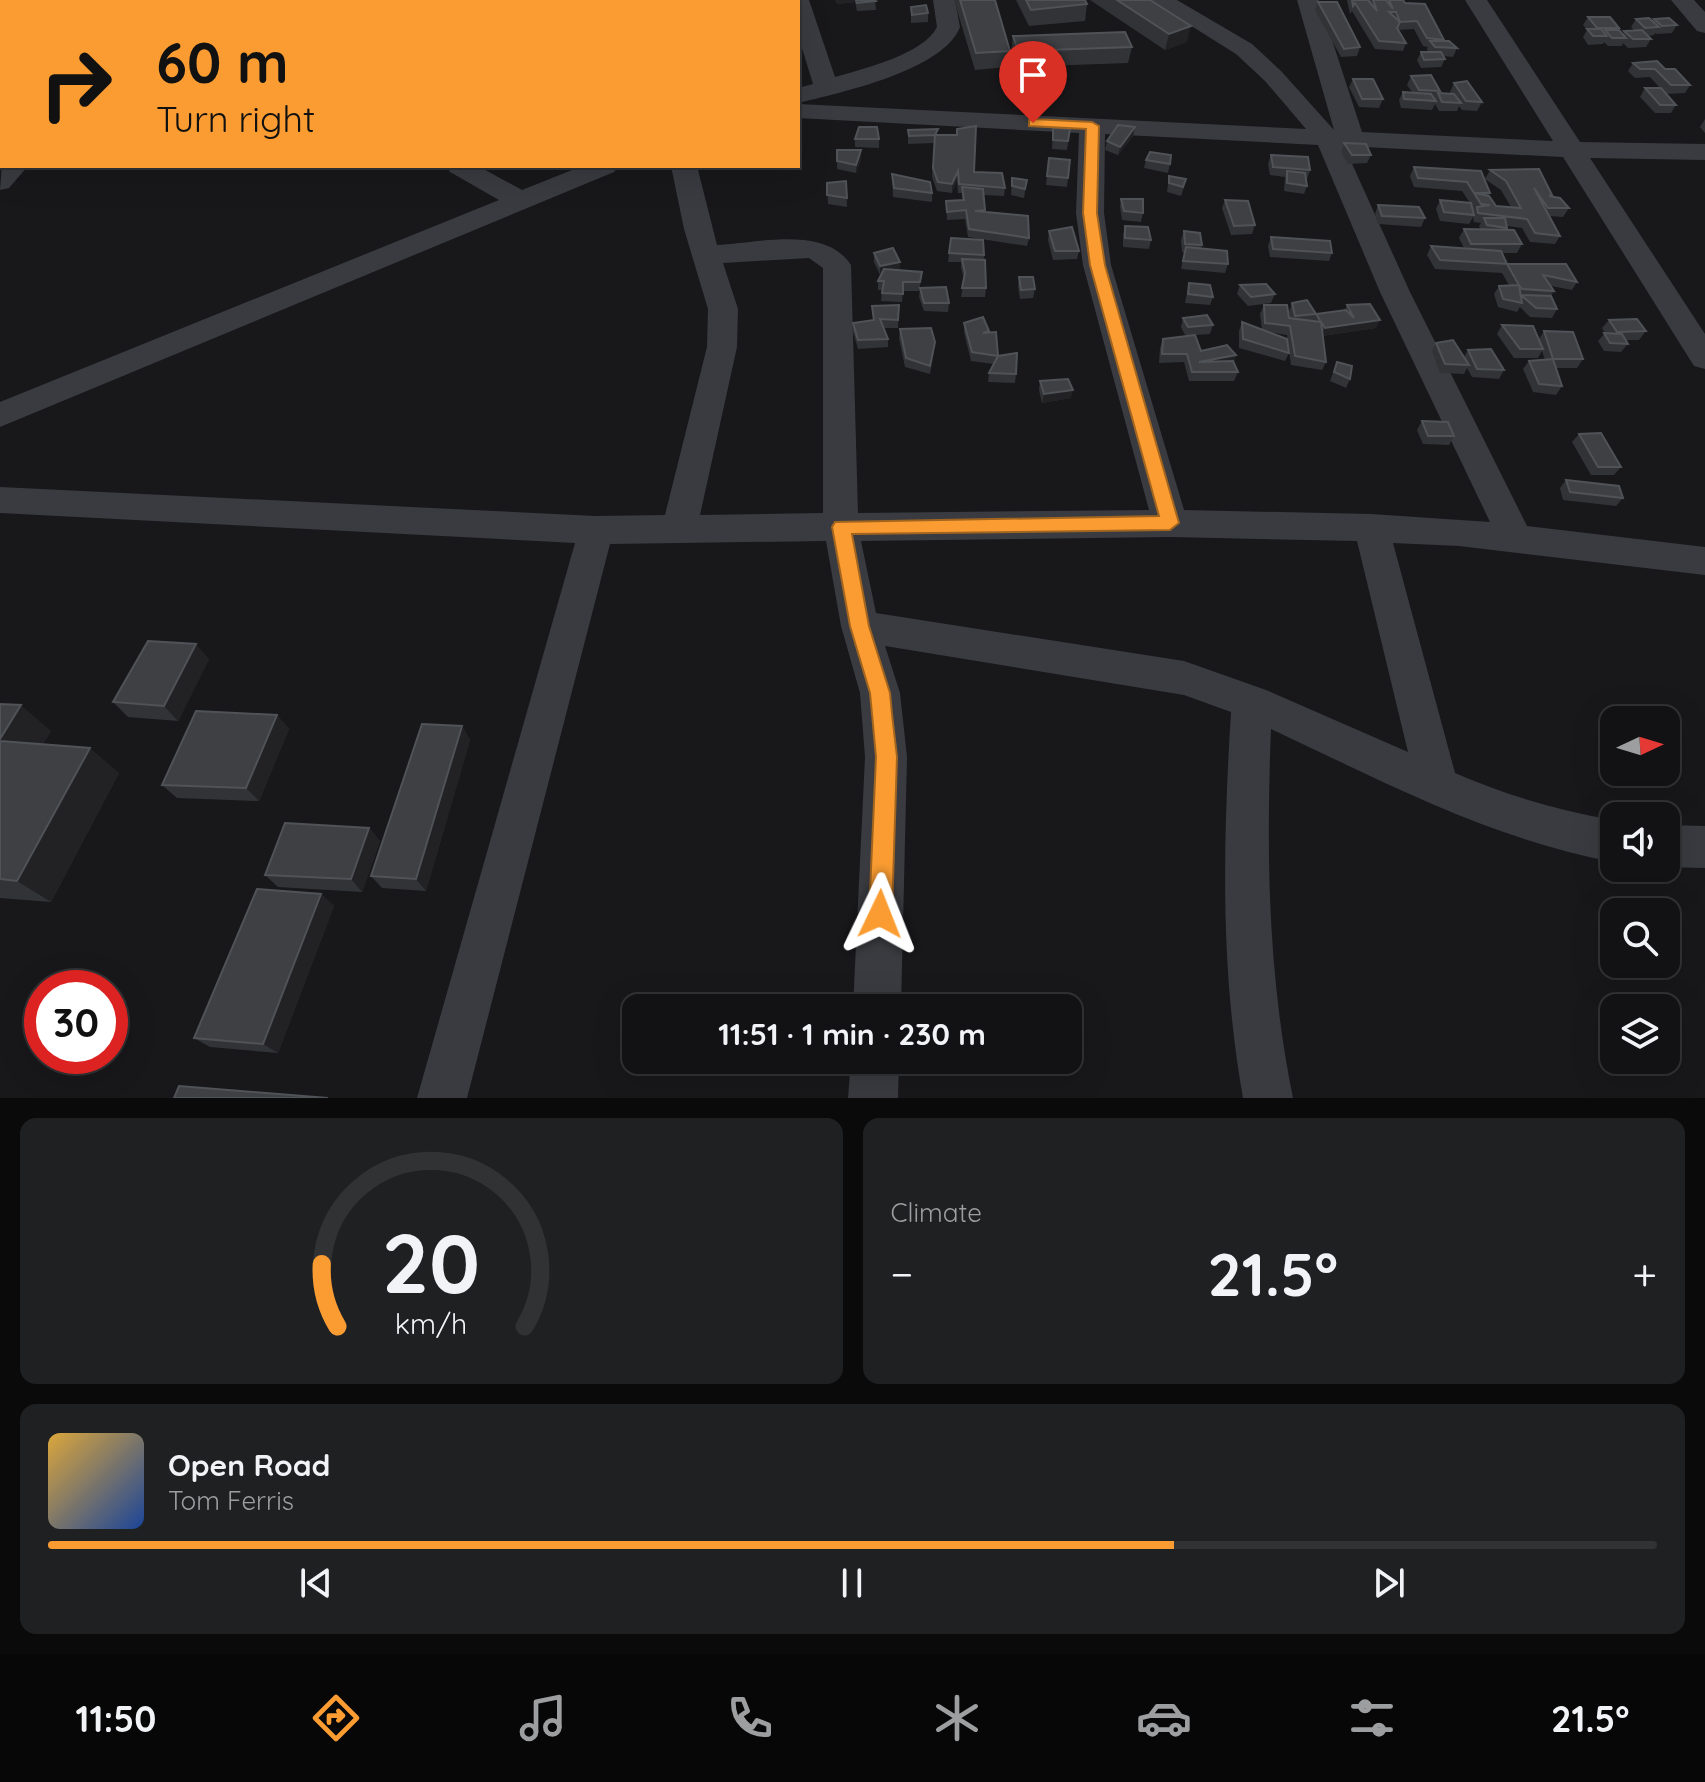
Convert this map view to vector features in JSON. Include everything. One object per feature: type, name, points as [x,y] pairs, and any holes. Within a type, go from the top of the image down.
[{"type":"street","points":[[800,95],[904,61],[938,44],[947,33],[950,22],[944,0]]},
{"type":"street","points":[[1161,0],[1244,49],[1340,139]]},
{"type":"street","points":[[1308,0],[1340,139],[1395,292],[1516,539]]},
{"type":"street","points":[[1476,0],[1705,358]]},
{"type":"street","points":[[1682,0],[1705,26]]},
{"type":"street","points":[[800,6],[826,86]]},
{"type":"street","points":[[800,111],[1574,150],[1705,152]]},
{"type":"street","points":[[1092,126],[1090,213],[1097,265],[1170,523]]},
{"type":"street","points":[[463,168],[519,200]]},
{"type":"street","points":[[0,415],[600,168]]},
{"type":"street","points":[[679,529],[722,347],[723,309],[684,168]]},
{"type":"street","points":[[706,255],[809,249],[822,252],[837,265],[841,527],[860,626],[880,693],[886,757],[878,994]]},
{"type":"street","points":[[0,500],[596,530],[1170,523],[1371,528],[1459,532],[1705,561]]},
{"type":"street","points":[[1371,528],[1437,785]]},
{"type":"street","points":[[442,1098],[596,530]]},
{"type":"street","points":[[860,626],[1184,678],[1252,702],[1474,802],[1559,830],[1600,838]]},
{"type":"street","points":[[1252,702],[1245,832],[1248,974],[1268,1098]]},
{"type":"street","points":[[1680,846],[1705,847]]},
{"type":"street","points":[[873,1098],[874,1074]]},
{"type":"building","points":[[960,0],[995,0],[1010,51],[976,53]]},
{"type":"building","points":[[1026,0],[1085,0],[1087,4],[1031,10]]},
{"type":"building","points":[[1117,0],[1150,0],[1191,26],[1169,34]]},
{"type":"building","points":[[1352,0],[1368,0],[1377,11],[1373,0],[1386,0],[1393,9],[1389,0],[1425,4],[1444,40],[1427,38],[1417,21],[1400,22],[1397,28],[1406,43],[1379,41],[1355,3],[1353,6]]},
{"type":"building","points":[[1318,2],[1337,2],[1360,47],[1344,49]]},
{"type":"building","points":[[926,5],[928,13],[912,15],[911,7]]},
{"type":"building","points":[[1588,17],[1610,17],[1619,28],[1597,28]]},
{"type":"building","points":[[1649,18],[1659,27],[1645,28],[1636,19]]},
{"type":"building","points":[[1669,18],[1677,25],[1662,26],[1654,19]]},
{"type":"building","points":[[1587,29],[1601,29],[1607,36],[1593,36]]},
{"type":"building","points":[[1605,30],[1619,30],[1626,38],[1612,38]]},
{"type":"building","points":[[1642,30],[1651,39],[1633,39],[1624,31]]},
{"type":"building","points":[[1125,32],[1132,47],[1018,51],[1013,36]]},
{"type":"building","points":[[1430,41],[1449,41],[1457,48],[1435,47]]},
{"type":"building","points":[[1421,52],[1441,52],[1445,59],[1424,60]]},
{"type":"building","points":[[1657,61],[1665,69],[1675,69],[1690,85],[1671,85],[1655,69],[1640,69],[1633,63]]},
{"type":"building","points":[[1431,75],[1440,91],[1419,90],[1411,76]]},
{"type":"building","points":[[1353,79],[1373,79],[1383,99],[1362,99]]},
{"type":"building","points":[[1467,81],[1482,102],[1466,101],[1454,83]]},
{"type":"building","points":[[1645,88],[1661,88],[1676,105],[1660,105]]},
{"type":"building","points":[[1403,92],[1431,94],[1436,101],[1404,99]]},
{"type":"building","points":[[1438,93],[1454,94],[1461,103],[1442,102]]},
{"type":"building","points":[[1118,125],[1135,127],[1120,147],[1107,141]]},
{"type":"building","points":[[976,126],[974,172],[1002,173],[1005,188],[959,184],[958,171],[952,184],[938,182],[933,168],[935,135],[957,135],[957,129]]},
{"type":"building","points":[[859,127],[877,127],[879,139],[855,139]]},
{"type":"building","points":[[1053,128],[1070,129],[1068,141],[1053,140]]},
{"type":"building","points":[[938,129],[935,135],[909,136],[908,130]]},
{"type":"building","points":[[1344,143],[1366,144],[1371,155],[1352,155]]},
{"type":"building","points":[[837,150],[861,150],[856,165],[837,161]]},
{"type":"building","points":[[1150,152],[1171,155],[1170,164],[1146,160]]},
{"type":"building","points":[[1271,155],[1308,157],[1310,170],[1273,167]]},
{"type":"building","points":[[1049,158],[1070,160],[1068,178],[1047,176]]},
{"type":"building","points":[[1414,167],[1481,171],[1490,193],[1474,193],[1467,182],[1418,178]]},
{"type":"building","points":[[1539,169],[1552,195],[1549,196],[1560,198],[1569,208],[1548,208],[1534,188],[1560,236],[1535,233],[1527,219],[1478,213],[1477,207],[1490,205],[1481,204],[1474,193],[1489,196],[1496,206],[1521,208],[1506,181],[1490,170]]},
{"type":"building","points":[[1287,171],[1305,173],[1307,186],[1287,183]]},
{"type":"building","points":[[892,174],[930,182],[932,193],[894,188]]},
{"type":"building","points":[[1169,176],[1186,179],[1183,187],[1169,183]]},
{"type":"building","points":[[1012,178],[1027,180],[1025,189],[1012,186]]},
{"type":"building","points":[[846,181],[847,198],[827,195],[827,183]]},
{"type":"building","points":[[962,187],[983,189],[985,210],[975,211],[1028,216],[1029,238],[969,229],[966,210],[947,212],[946,201],[964,200]]},
{"type":"building","points":[[1121,199],[1143,199],[1143,213],[1124,211]]},
{"type":"building","points":[[1225,200],[1248,201],[1255,225],[1234,226]]},
{"type":"building","points":[[1440,200],[1471,203],[1474,215],[1444,212]]},
{"type":"building","points":[[1378,205],[1419,207],[1425,218],[1382,216]]},
{"type":"building","points":[[1484,218],[1505,218],[1507,228],[1487,225]]},
{"type":"building","points":[[1125,226],[1148,227],[1151,240],[1125,238]]},
{"type":"building","points":[[1072,227],[1079,251],[1055,251],[1049,231]]},
{"type":"building","points":[[1464,229],[1514,230],[1522,244],[1471,244]]},
{"type":"building","points":[[1184,231],[1200,233],[1202,245],[1185,244]]},
{"type":"building","points":[[1271,237],[1330,241],[1332,253],[1273,249]]},
{"type":"building","points":[[951,238],[983,240],[984,255],[949,253]]},
{"type":"building","points":[[1431,246],[1501,251],[1507,264],[1440,260]]},
{"type":"building","points":[[1186,247],[1227,251],[1228,264],[1183,261]]},
{"type":"building","points":[[893,248],[900,262],[880,266],[874,253]]},
{"type":"building","points":[[962,259],[985,260],[986,288],[962,288],[965,273]]},
{"type":"building","points":[[1507,264],[1566,264],[1577,282],[1543,275],[1554,291],[1522,289]]},
{"type":"building","points":[[884,269],[922,272],[920,282],[903,282],[903,294],[882,293],[884,281],[878,281]]},
{"type":"building","points":[[1019,277],[1033,277],[1035,289],[1021,290]]},
{"type":"building","points":[[1189,283],[1210,285],[1213,297],[1188,294]]},
{"type":"building","points":[[1266,284],[1275,294],[1251,297],[1240,285]]},
{"type":"building","points":[[1519,285],[1522,303],[1503,299],[1499,286]]},
{"type":"building","points":[[946,287],[949,303],[924,303],[920,288]]},
{"type":"building","points":[[1521,295],[1551,296],[1557,309],[1536,308]]},
{"type":"building","points":[[1307,300],[1316,314],[1295,316],[1292,303]]},
{"type":"building","points":[[1370,304],[1380,320],[1325,328],[1316,314],[1346,310],[1354,318],[1347,305]]},
{"type":"building","points":[[899,305],[898,320],[880,319],[888,339],[858,340],[853,323],[874,320],[872,306]]},
{"type":"building","points":[[1264,305],[1287,305],[1289,318],[1321,322],[1326,362],[1295,356],[1290,326],[1265,323]]},
{"type":"building","points":[[1207,315],[1213,325],[1188,327],[1183,318]]},
{"type":"building","points":[[983,317],[989,331],[983,333],[996,332],[998,356],[972,352],[964,323]]},
{"type":"building","points":[[1637,319],[1646,331],[1617,332],[1609,320]]},
{"type":"building","points":[[1242,322],[1287,339],[1289,353],[1243,339]]},
{"type":"building","points":[[1502,325],[1533,326],[1543,349],[1520,349]]},
{"type":"building","points":[[931,328],[935,342],[930,366],[906,358],[900,329]]},
{"type":"building","points":[[1544,331],[1573,332],[1583,359],[1553,359]]},
{"type":"building","points":[[1604,333],[1622,334],[1628,344],[1610,343]]},
{"type":"building","points":[[1195,335],[1201,351],[1227,345],[1236,355],[1199,362],[1233,361],[1238,372],[1192,372],[1187,354],[1162,354],[1163,339]]},
{"type":"building","points":[[1453,340],[1469,365],[1445,364],[1436,343]]},
{"type":"building","points":[[1491,349],[1504,370],[1477,369],[1468,350]]},
{"type":"building","points":[[1017,353],[1016,374],[989,373],[998,356]]},
{"type":"building","points":[[1553,359],[1562,386],[1539,384],[1529,361]]},
{"type":"building","points":[[1337,362],[1352,366],[1350,379],[1334,372]]},
{"type":"building","points":[[1068,379],[1073,390],[1044,394],[1040,381]]},
{"type":"building","points":[[1422,421],[1448,422],[1454,436],[1428,436]]},
{"type":"building","points":[[1601,433],[1621,467],[1598,467],[1579,434]]},
{"type":"building","points":[[1566,480],[1619,486],[1623,498],[1570,492]]},
{"type":"building","points":[[148,641],[196,644],[164,706],[113,702]]},
{"type":"building","points":[[0,704],[21,705],[0,739]]},
{"type":"building","points":[[196,711],[277,715],[246,788],[162,785]]},
{"type":"building","points":[[422,724],[462,726],[416,879],[371,876]]},
{"type":"building","points":[[0,741],[90,748],[17,881],[0,879]]},
{"type":"building","points":[[285,823],[369,828],[351,879],[265,875]]},
{"type":"building","points":[[257,889],[321,894],[263,1044],[194,1038]]},
{"type":"building","points":[[179,1086],[328,1098],[174,1098]]},
{"type":"route","points":[[880,914],[886,757],[880,693],[860,626],[841,527],[1170,523],[1097,265],[1090,213],[1092,126],[1033,123]]}]
